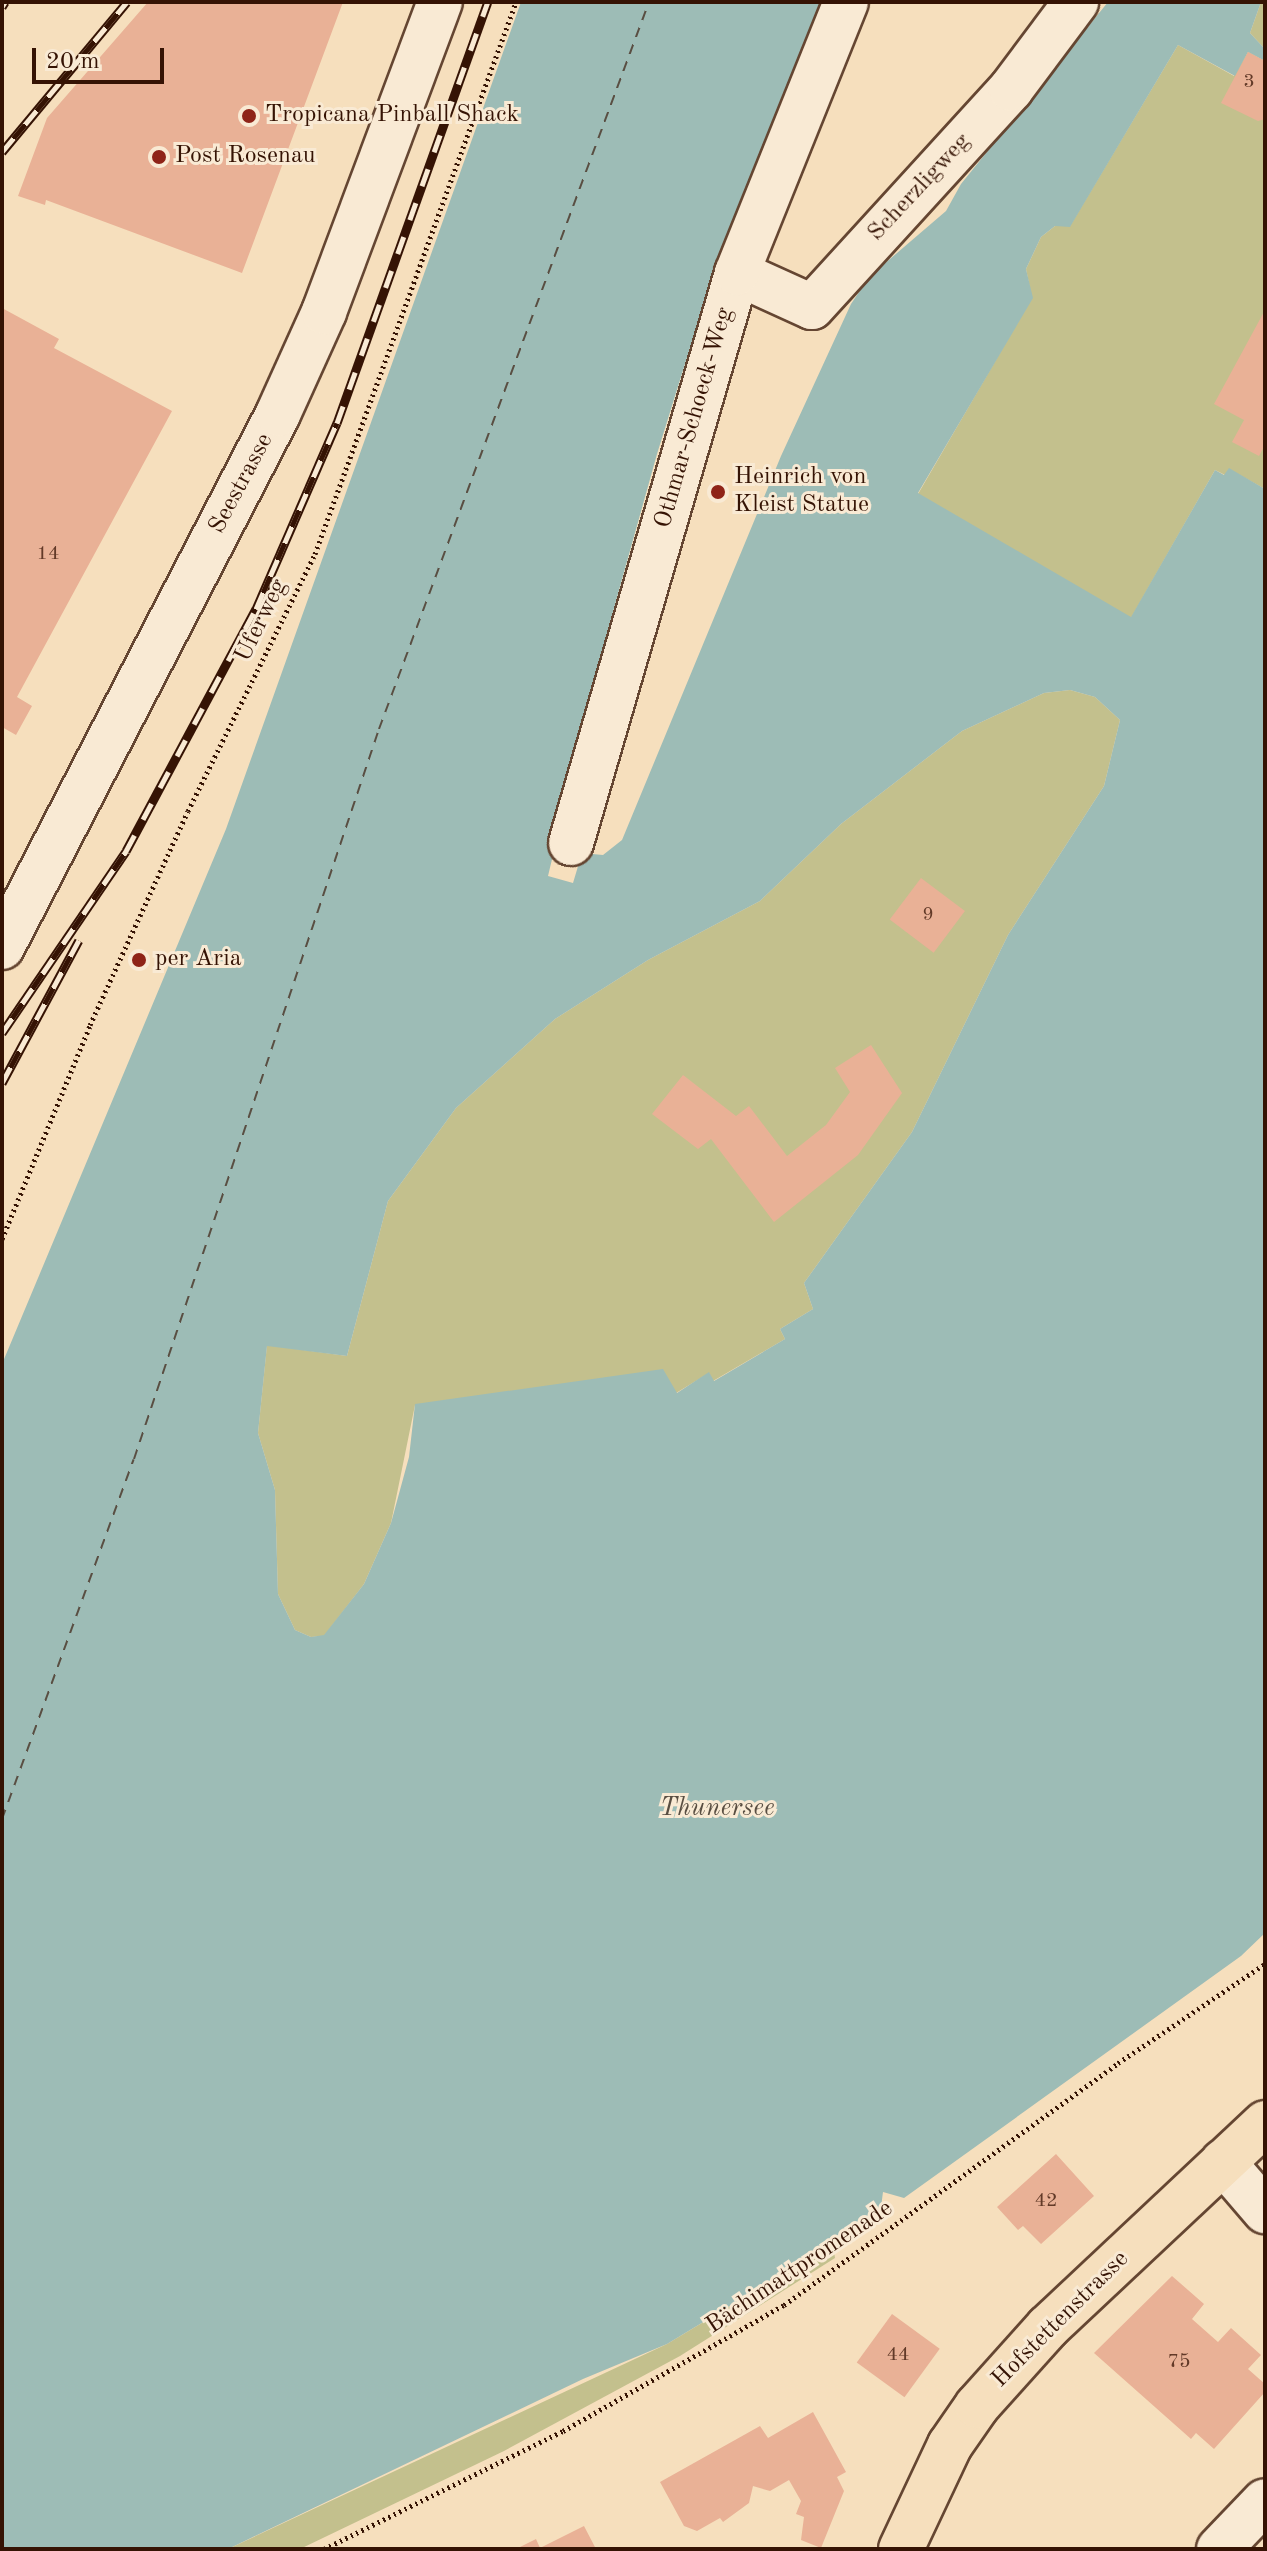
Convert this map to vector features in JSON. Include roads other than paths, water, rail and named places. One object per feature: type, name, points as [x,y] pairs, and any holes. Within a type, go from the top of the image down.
[{"type":"main road","name":"Hofstettenstrasse","points":[[901,2549],[950,2445],[977,2406],[1048,2327],[1265,2123]]},
{"type":"street","name":"Seestrasse","points":[[2,947],[278,414],[324,312],[440,2]]},
{"type":"street","name":"Othmar-Schoeck-Weg","points":[[571,843],[737,273],[846,2]]},
{"type":"street","name":"Scherzligweg","points":[[737,273],[812,307],[1011,89],[1076,2]]},
{"type":"street","points":[[1223,2162],[1265,2211]]},
{"type":"street","points":[[1219,2549],[1265,2501]]},
{"type":"water","name":"Thunersee","points":[[521,2],[820,2],[712,277],[657,454],[549,841],[554,851],[548,876],[573,883],[582,853],[603,855],[622,840],[781,456],[851,304],[869,277],[946,211],[961,184],[1108,2],[1261,2],[1250,33],[1265,49],[1265,61],[1248,52],[1235,76],[1178,45],[1070,227],[1055,226],[1041,237],[1026,269],[1033,298],[918,493],[1131,617],[1215,470],[1224,475],[1229,468],[1265,489],[1265,1933],[1241,1956],[904,2198],[883,2192],[880,2215],[667,2344],[583,2379],[228,2549],[2,2549],[2,1364],[226,829]],"holes":[[[1070,690],[1095,697],[1120,720],[1104,786],[1008,935],[912,1132],[804,1283],[813,1309],[780,1329],[785,1339],[714,1381],[709,1372],[677,1393],[663,1369],[415,1404],[409,1457],[391,1523],[364,1584],[324,1635],[311,1637],[295,1630],[278,1594],[275,1490],[258,1433],[267,1346],[347,1356],[388,1201],[456,1108],[555,1019],[648,960],[760,901],[841,824],[962,731],[1044,693]]]},
{"type":"railway","points":[[2,7],[5,2]]},
{"type":"railway","points":[[2,152],[127,2]]},
{"type":"railway","points":[[2,1033],[126,851],[256,609],[337,423],[488,2]]},
{"type":"railway","points":[[2,1083],[79,940]]},
{"type":"place","name":"Tropicana Pinball Shack","points":[[249,116]]},
{"type":"place","name":"Post Rosenau","points":[[159,157]]},
{"type":"place","name":"Heinrich von Kleist Statue","points":[[718,492]]},
{"type":"place","name":"per Aria","points":[[139,960]]}]
